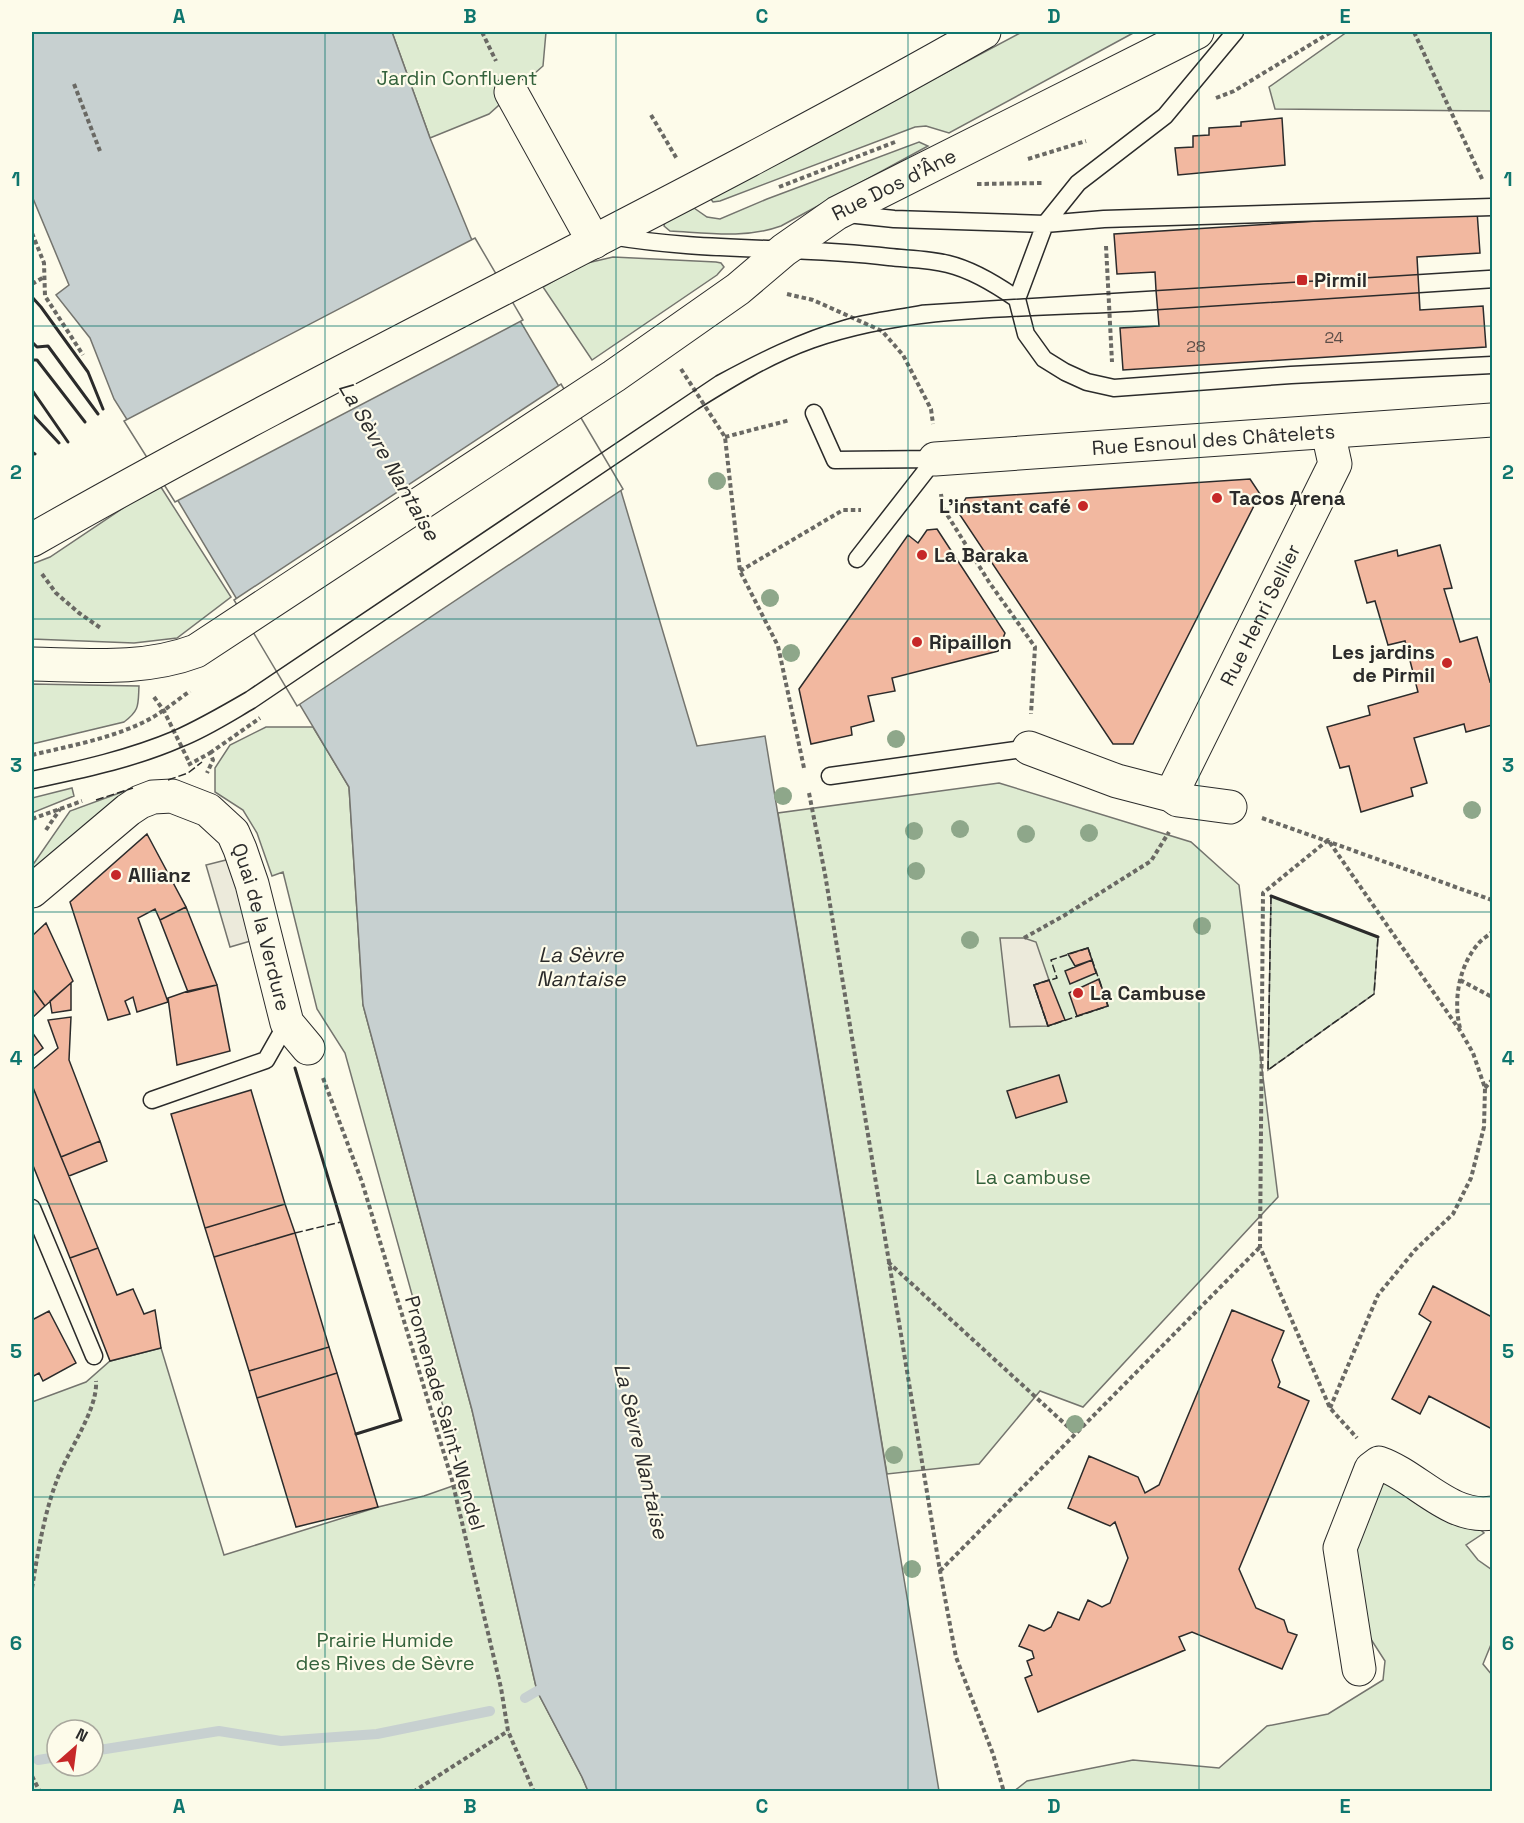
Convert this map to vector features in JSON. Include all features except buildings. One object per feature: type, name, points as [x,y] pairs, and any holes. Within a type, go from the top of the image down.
[{"type":"main road","points":[[33,553],[130,484],[600,239],[984,32]]},
{"type":"main road","name":"Rue Dos d'Âne","points":[[32,664],[129,665],[179,657],[213,641],[614,376],[738,290],[784,250],[837,213],[1197,32]]},
{"type":"main road","points":[[511,92],[600,239]]},
{"type":"main road","name":"Rue Esnoul des Châtelets","points":[[935,459],[1492,420]]},
{"type":"main road","name":"Rue Henri Sellier","points":[[1175,797],[1335,464],[1328,432]]},
{"type":"main road","points":[[1029,747],[1117,781],[1175,797],[1230,807]]},
{"type":"main road","name":"Quai de la Verdure","points":[[32,891],[140,802],[164,796],[183,799],[208,810],[233,833],[240,849],[252,884],[287,1023],[308,1047]]},
{"type":"main road","points":[[1359,1669],[1340,1548],[1371,1469],[1379,1462],[1395,1468],[1449,1504],[1481,1515],[1492,1514]]},
{"type":"lane","points":[[1235,32],[1165,116],[1078,183],[1046,224],[1017,299],[1026,334],[1044,359],[1087,382],[1114,388],[1291,375],[1492,365]]},
{"type":"lane","points":[[837,213],[894,219],[1046,224],[1104,219],[1492,207]]},
{"type":"lane","points":[[600,239],[838,252],[948,264],[978,275],[1017,299]]},
{"type":"lane","points":[[814,413],[835,460],[935,459]]},
{"type":"lane","points":[[857,559],[935,459]]},
{"type":"lane","points":[[830,776],[1029,747]]},
{"type":"lane","points":[[152,1100],[266,1060],[287,1023]]},
{"type":"lane","points":[[32,1208],[94,1356]]},
{"type":"path","points":[[1414,32],[1483,181]]},
{"type":"path","points":[[74,84],[100,151]]},
{"type":"path","points":[[1104,219],[1114,388]]},
{"type":"path","points":[[32,233],[44,263],[45,296],[83,355]]},
{"type":"path","points":[[32,284],[45,277]]},
{"type":"path","points":[[782,292],[813,300],[882,331],[903,355],[931,409],[935,436],[935,459],[943,507],[989,582],[1035,646],[1029,747]]},
{"type":"path","points":[[677,363],[725,437],[740,571],[778,646],[804,770]]},
{"type":"path","points":[[725,437],[814,413]]},
{"type":"path","points":[[740,571],[843,510],[895,511]]},
{"type":"path","points":[[33,553],[56,593],[79,613],[99,626],[113,641],[129,665]]},
{"type":"path","points":[[32,755],[128,729],[164,711],[196,688]]},
{"type":"path","points":[[164,711],[190,764],[210,753],[260,717]]},
{"type":"path","points":[[210,753],[213,760]]},
{"type":"path","points":[[809,793],[825,874],[888,1262],[956,1657],[1005,1791]]},
{"type":"path","points":[[1024,938],[1151,861],[1168,835],[1175,797]]},
{"type":"path","points":[[1230,807],[1492,900]]},
{"type":"path","points":[[32,819],[61,808]]},
{"type":"path","points":[[1328,840],[1461,1032],[1473,1053],[1485,1088],[1484,1127],[1471,1178],[1453,1214],[1415,1250],[1378,1295],[1330,1408]]},
{"type":"path","points":[[1328,840],[1263,893],[1260,1247],[1330,1408],[1379,1462]]},
{"type":"path","points":[[1461,1032],[1456,1012],[1460,980],[1467,961],[1478,944],[1492,932]]},
{"type":"path","points":[[1460,980],[1492,997]]},
{"type":"path","name":"Promenade Saint-Wendel","points":[[308,1047],[326,1083],[362,1182],[452,1480],[501,1688],[508,1731],[534,1791]]},
{"type":"path","points":[[1485,1088],[1492,1080]]},
{"type":"path","points":[[940,1571],[1260,1247]]},
{"type":"path","points":[[888,1262],[1076,1434]]},
{"type":"path","points":[[32,1588],[38,1552],[57,1480],[86,1419],[96,1389],[94,1356]]},
{"type":"path","points":[[413,1791],[508,1731]]},
{"type":"path","points":[[32,1776],[40,1791]]},
{"type":"green space","name":"Jardin Confluent","points":[[392,32],[546,32],[543,66],[489,114],[430,138]]},
{"type":"green space","points":[[1022,32],[1135,32],[949,133],[926,126],[915,127],[720,201],[713,202],[710,198]]},
{"type":"green space","points":[[1347,32],[1492,32],[1492,111],[1275,109],[1269,87]]},
{"type":"green space","points":[[919,142],[928,146],[781,226],[754,233],[726,234],[670,231],[664,226],[665,222],[694,208],[707,217],[720,219]]},
{"type":"green space","points":[[613,257],[716,262],[721,263],[724,267],[717,275],[592,360],[543,287],[583,264]]},
{"type":"green space","points":[[159,484],[231,597],[177,638],[134,643],[32,639],[32,564],[50,557]]},
{"type":"green space","points":[[32,684],[139,686],[138,703],[136,710],[124,722],[32,744]]},
{"type":"green space","name":"Prairie Humide des Rives de Sèvre","points":[[266,727],[313,727],[349,787],[363,1005],[472,1410],[537,1691],[588,1791],[32,1791],[32,1402],[86,1382],[110,1361],[161,1348],[224,1555],[464,1482],[345,1053],[317,1009],[283,872],[272,876],[257,833],[243,810],[215,792],[215,768],[230,745]]},
{"type":"green space","name":"La cambuse","points":[[999,783],[1191,842],[1239,885],[1278,1197],[1083,1407],[1040,1391],[979,1464],[887,1474],[778,813]]},
{"type":"green space","points":[[72,788],[74,796],[32,813],[32,798]]},
{"type":"green space","points":[[133,788],[32,873],[32,866],[70,811]]},
{"type":"green space","points":[[1271,896],[1378,937],[1374,994],[1268,1070]]},
{"type":"green space","points":[[1379,1475],[1440,1490],[1484,1533],[1466,1545],[1478,1560],[1492,1570],[1492,1642],[1483,1664],[1492,1675],[1492,1791],[1013,1792],[1027,1781],[1133,1760],[1219,1768],[1267,1726],[1328,1714],[1383,1680],[1385,1661],[1336,1585]]},
{"type":"shaded area","points":[[230,859],[254,940],[230,947],[206,865]]},
{"type":"shaded area","points":[[1000,938],[1024,938],[1036,942],[1049,980],[1034,985],[1048,1026],[1010,1027]]},
{"type":"water","name":"La Sèvre Nantaise","points":[[32,32],[392,32],[430,138],[471,238],[621,491],[697,746],[765,736],[939,1791],[588,1791],[537,1691],[472,1410],[363,1005],[349,787],[177,499],[114,399],[90,338],[56,295],[69,285],[32,196]]},
{"type":"pier","points":[[475,238],[523,320],[175,502],[124,421]]},
{"type":"pier","points":[[561,384],[623,489],[297,706],[234,600]]},
{"type":"waterway","points":[[525,1698],[537,1691],[549,1688]]},
{"type":"waterway","points":[[105,1749],[219,1731],[281,1741],[377,1734],[490,1711]]},
{"type":"waterway","points":[[38,1760],[45,1759]]},
{"type":"tram line","points":[[32,771],[139,744],[173,731],[219,708],[716,376],[778,345],[827,325],[863,315],[922,305],[1492,270]]},
{"type":"tram line","points":[[32,789],[145,761],[192,743],[219,729],[255,708],[698,409],[769,368],[814,348],[853,336],[934,322],[1492,288]]},
{"type":"fence","points":[[168,780],[188,773],[202,762]]},
{"type":"fence","points":[[96,800],[133,788]]},
{"type":"fence","points":[[1271,896],[1268,1070],[1374,994],[1378,937]]},
{"type":"fence","points":[[1088,948],[1108,1006],[1048,1026],[1034,985],[1057,978],[1051,960],[1088,948]]},
{"type":"fence","points":[[295,1233],[341,1222]]},
{"type":"wall","points":[[32,297],[88,372],[103,409]]},
{"type":"wall","points":[[32,342],[37,347],[48,346],[98,414]]},
{"type":"wall","points":[[32,360],[37,360],[85,422]]},
{"type":"wall","points":[[32,390],[68,442]]},
{"type":"wall","points":[[32,414],[59,443]]},
{"type":"wall","points":[[1271,896],[1378,937]]},
{"type":"wall","points":[[295,1068],[401,1420],[356,1434]]},
{"type":"place","name":"Pirmil","points":[[1302,280]]},
{"type":"place","name":"Tacos Arena","points":[[1217,498]]},
{"type":"place","name":"L’instant café","points":[[1083,506]]},
{"type":"place","name":"La Baraka","points":[[922,555]]},
{"type":"place","name":"Ripaillon","points":[[917,642]]},
{"type":"place","name":"Les jardins de Pirmil","points":[[1447,663]]},
{"type":"place","name":"Allianz","points":[[116,875]]},
{"type":"place","name":"La Cambuse","points":[[1078,993]]}]
